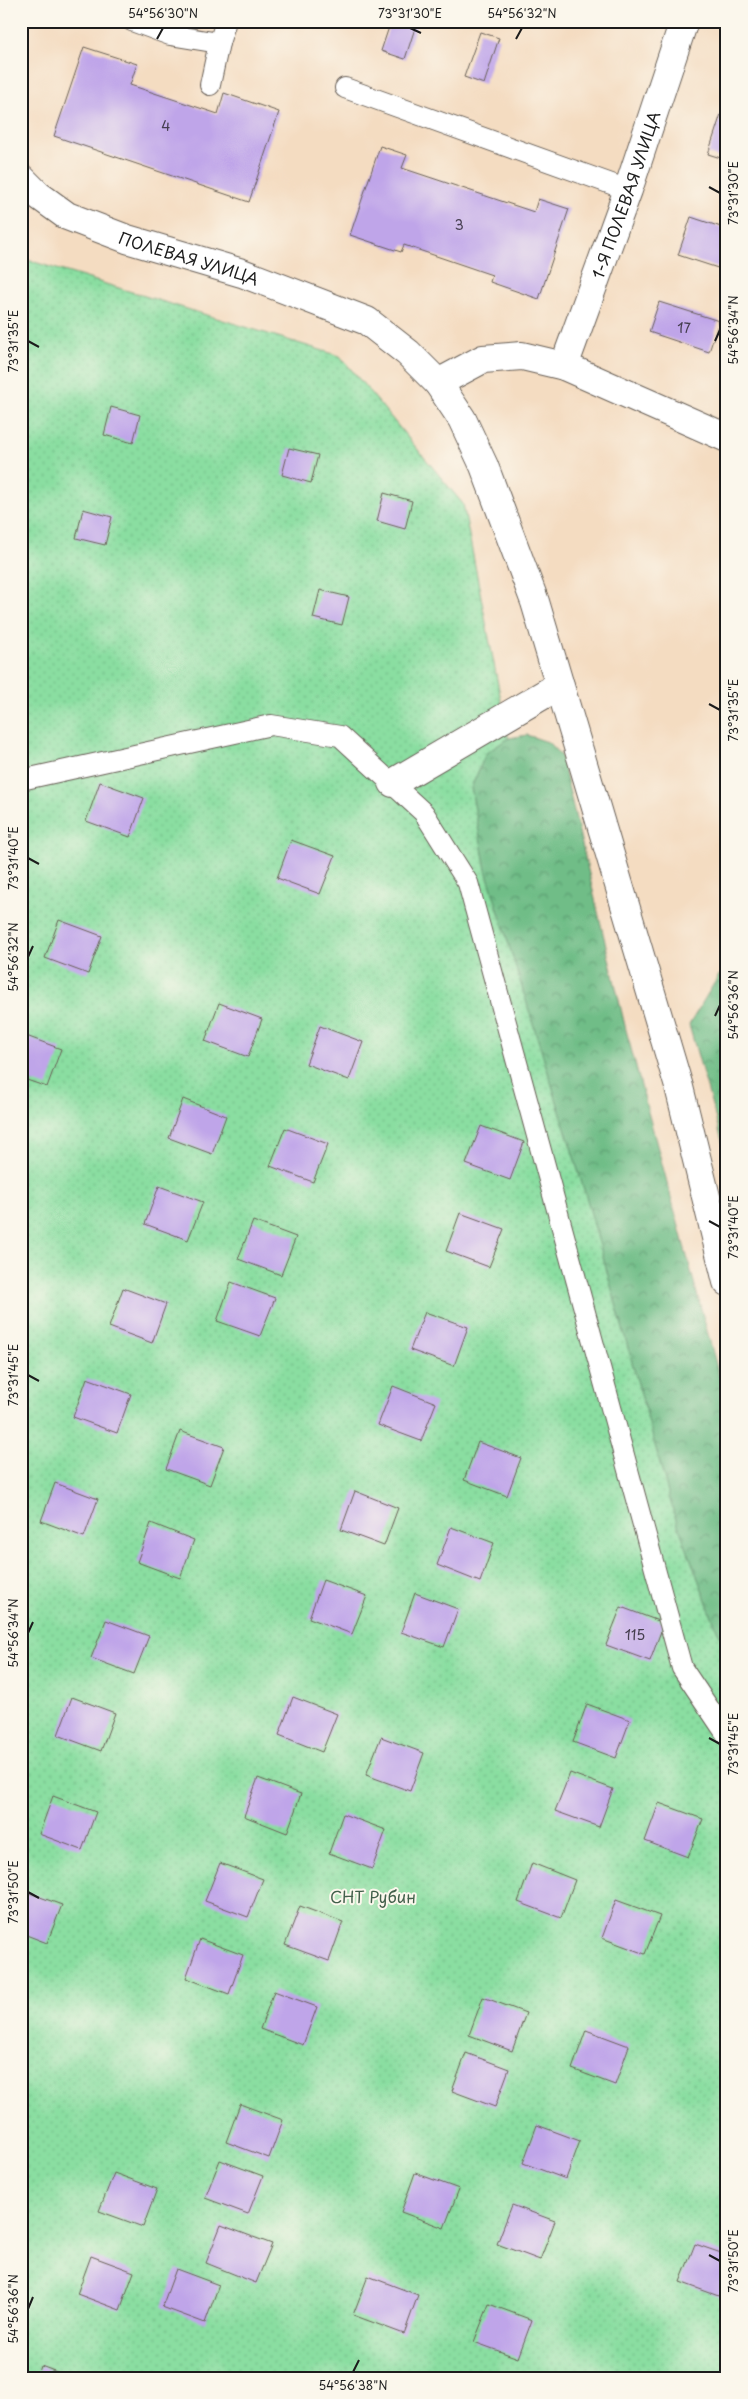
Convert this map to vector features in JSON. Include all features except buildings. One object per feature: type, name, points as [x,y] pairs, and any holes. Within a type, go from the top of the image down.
[{"type":"street","name":"1-Я ПОЛЕВАЯ УЛИЦА","points":[[564,366],[628,190],[684,21]]},
{"type":"street","name":"ПОЛЕВАЯ УЛИЦА","points":[[21,178],[38,195],[68,216],[128,239],[242,273],[367,321],[408,353],[438,384],[462,420],[484,466],[536,602],[679,1087],[727,1282]]},
{"type":"street","points":[[438,384],[483,359],[522,356],[564,366],[727,438]]},
{"type":"street","points":[[393,782],[560,685]]},
{"type":"lane","points":[[132,21],[170,35],[219,43]]},
{"type":"lane","points":[[210,84],[226,21]]},
{"type":"lane","points":[[346,88],[628,190]]},
{"type":"lane","points":[[21,780],[271,725],[340,736],[393,782],[424,813],[468,883],[682,1668],[727,1736]]},
{"type":"green space","name":"СНТ Рубин","points":[[21,258],[340,356],[463,504],[519,793],[727,1601],[727,2378],[21,2378]]},
{"type":"green space","points":[[527,735],[548,742],[561,756],[626,1030],[727,1405],[727,1647],[717,1630],[674,1514],[588,1203],[486,870],[471,788],[486,753],[509,738]]},
{"type":"green space","points":[[727,972],[727,1158],[689,1025],[719,975]]}]
